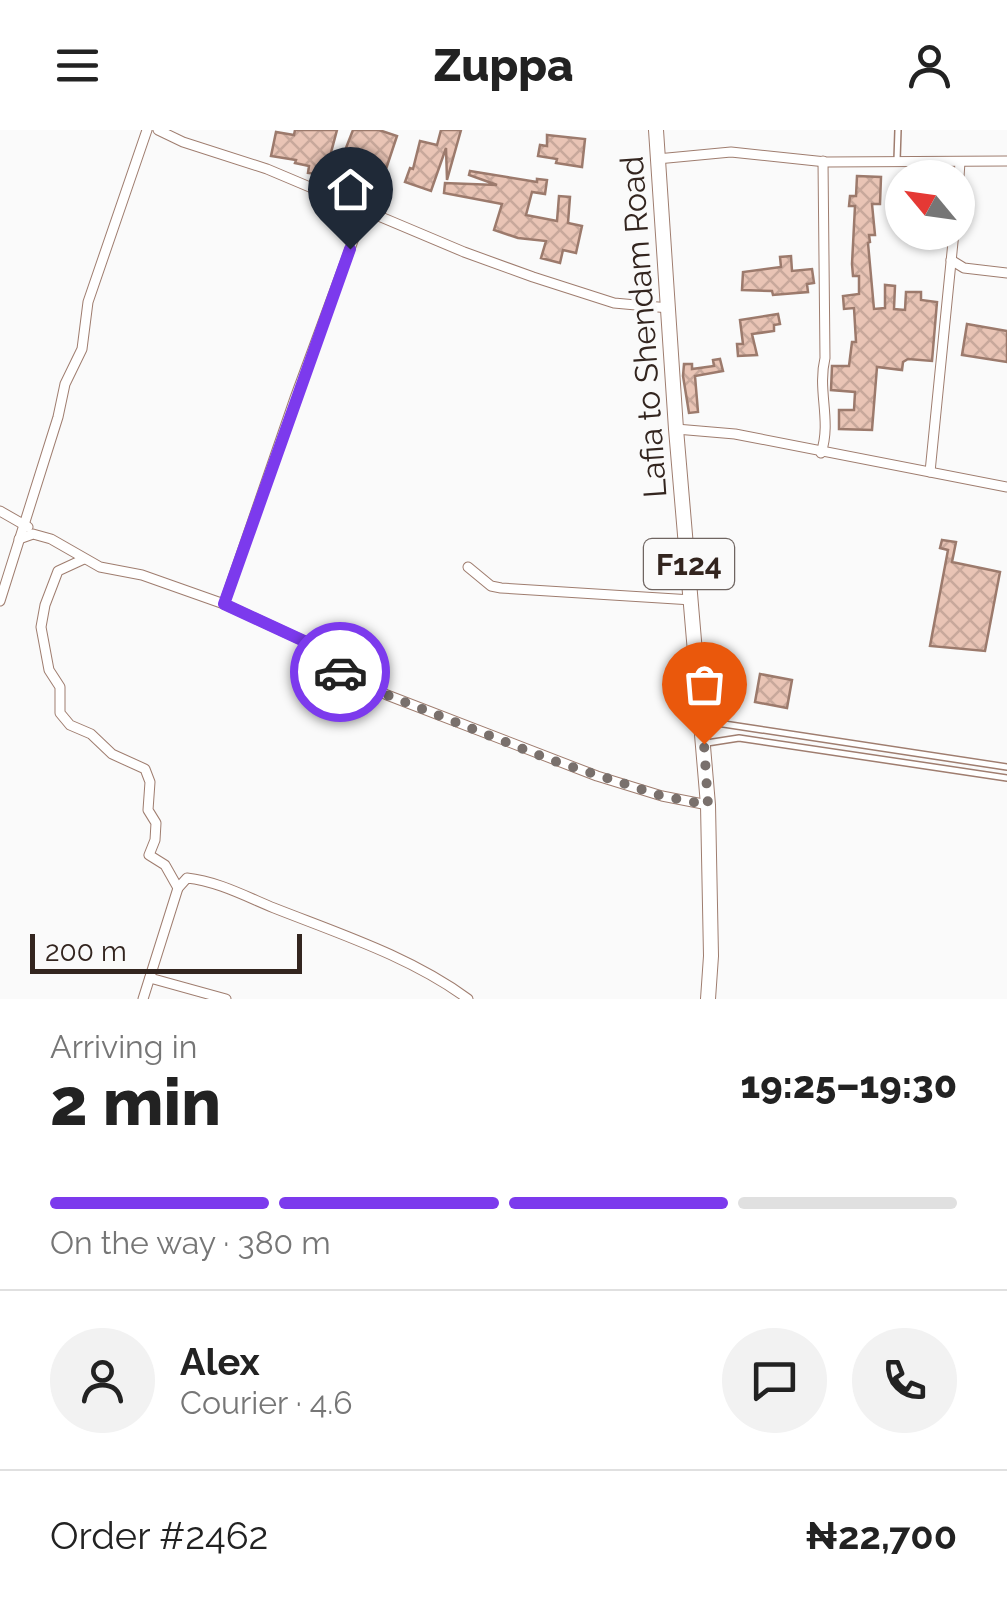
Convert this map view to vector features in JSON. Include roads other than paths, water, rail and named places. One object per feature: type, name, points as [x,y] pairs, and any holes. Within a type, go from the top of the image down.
[{"type":"main road","name":"Lafia to Shendam Road","points":[[656,130],[676,429],[708,805],[708,999]]},
{"type":"street","points":[[0,601],[65,384],[82,349],[88,302],[148,130]]},
{"type":"street","points":[[158,130],[267,169],[464,252],[614,303],[669,308]]},
{"type":"street","points":[[657,158],[731,152],[823,162],[885,160]]},
{"type":"street","points":[[975,162],[1007,161]]},
{"type":"street","points":[[821,453],[828,434],[822,371],[823,162]]},
{"type":"street","points":[[224,604],[364,211]]},
{"type":"street","points":[[930,472],[952,250]]},
{"type":"street","points":[[951,260],[964,268],[1007,273]]},
{"type":"street","points":[[949,277],[964,268]]},
{"type":"street","points":[[676,429],[735,434],[1007,487]]},
{"type":"street","points":[[0,511],[24,523],[33,534],[61,543],[84,560],[142,575],[224,604],[304,641],[318,643],[341,673],[387,695],[596,776],[708,805]]},
{"type":"street","points":[[19,539],[33,534]]},
{"type":"street","points":[[84,560],[58,571],[42,616],[41,642],[49,670],[60,688],[60,713],[70,725],[91,734],[112,754],[144,769],[150,782],[148,810],[156,824],[149,855],[165,865],[178,888]]},
{"type":"street","points":[[468,568],[491,586],[501,588],[692,600]]},
{"type":"street","points":[[144,999],[178,888],[185,878],[192,878],[246,896],[420,969],[468,999]]},
{"type":"street","points":[[150,978],[226,999]]},
{"type":"lane","points":[[897,160],[898,130]]},
{"type":"lane","points":[[702,720],[1007,767]]},
{"type":"lane","points":[[704,744],[739,738],[1007,778]]}]
